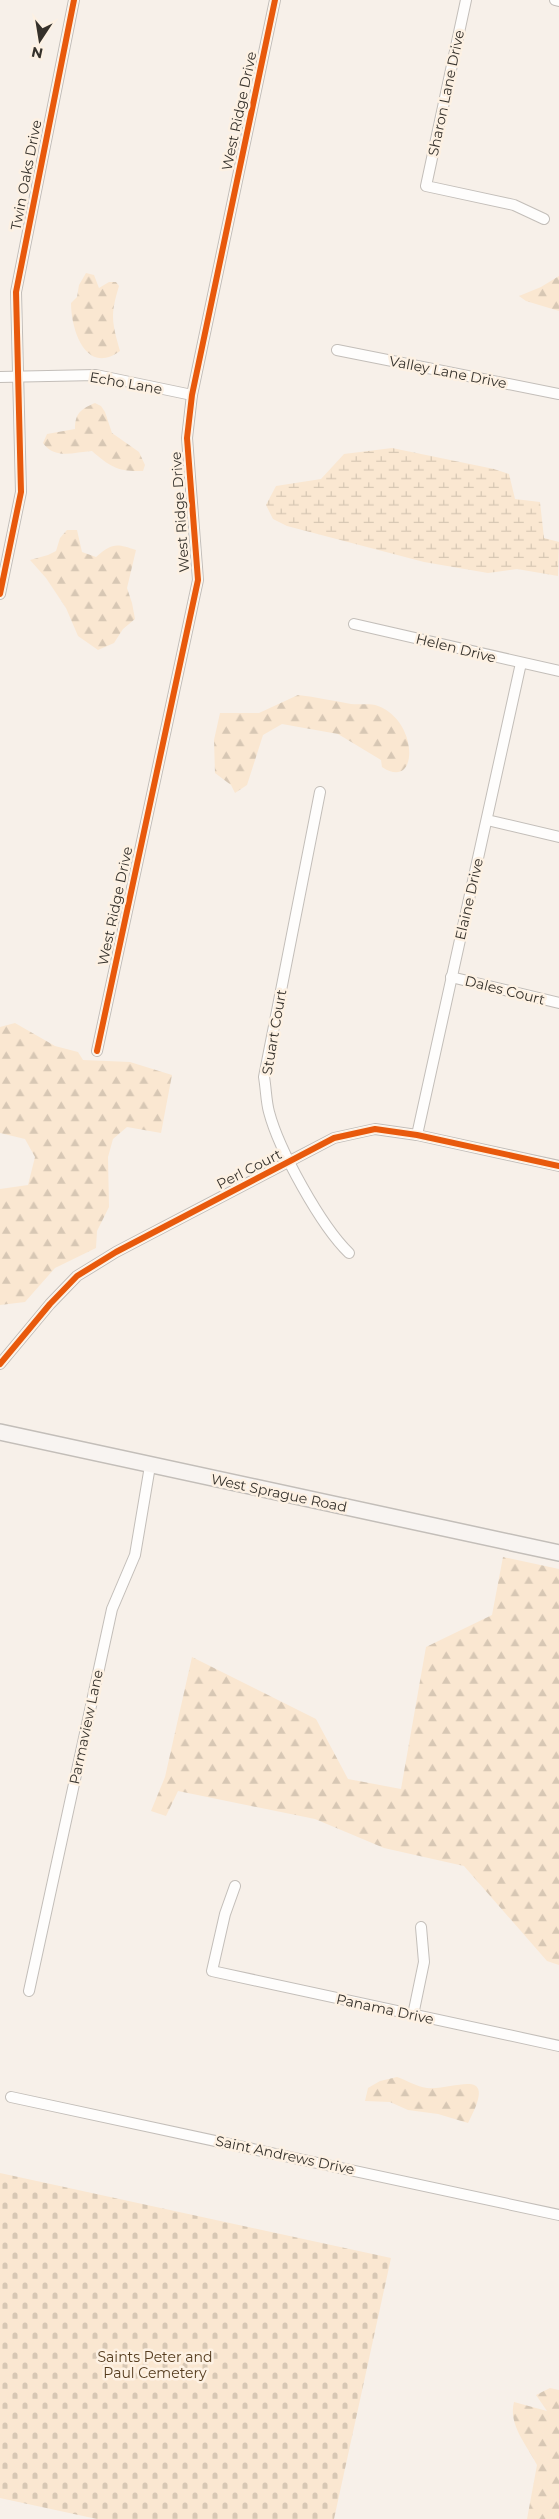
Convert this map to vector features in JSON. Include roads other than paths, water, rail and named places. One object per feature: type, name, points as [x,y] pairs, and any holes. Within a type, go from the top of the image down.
[{"type":"street","name":"Twin Oaks Drive","points":[[0,594],[21,492],[16,292],[74,0]]},
{"type":"street","name":"West Ridge Drive","points":[[97,1051],[198,580],[187,438],[192,395],[275,0]]},
{"type":"street","name":"Sharon Lane Drive","points":[[466,0],[426,186],[514,205],[544,219]]},
{"type":"street","points":[[555,0],[559,1]]},
{"type":"street","name":"Valley Lane Drive","points":[[337,350],[559,394]]},
{"type":"street","name":"Echo Lane","points":[[0,376],[96,374],[192,395]]},
{"type":"street","name":"Helen Drive","points":[[354,624],[559,671]]},
{"type":"street","name":"Elaine Drive","points":[[417,1134],[488,820],[521,663]]},
{"type":"street","name":"Stuart Court","points":[[320,792],[264,1077],[269,1111],[290,1162],[334,1238],[349,1253]]},
{"type":"street","points":[[488,820],[559,837]]},
{"type":"street","name":"Dales Court","points":[[451,977],[559,1003]]},
{"type":"street","name":"Perl Court","points":[[0,1364],[50,1304],[77,1276],[116,1252],[334,1138],[375,1129],[417,1134],[559,1166]]},
{"type":"street","name":"West Sprague Road","points":[[0,1432],[559,1553]]},
{"type":"street","name":"Parmaview Lane","points":[[29,1991],[112,1609],[135,1555],[150,1466]]},
{"type":"street","name":"Panama Drive","points":[[235,1886],[225,1914],[212,1971],[559,2046]]},
{"type":"street","points":[[413,2015],[424,1962],[421,1927]]},
{"type":"street","name":"Saint Andrews Drive","points":[[11,2097],[559,2215]]},
{"type":"park label","name":"Saints Peter and Paul Cemetery","points":[[155,2366]]}]
